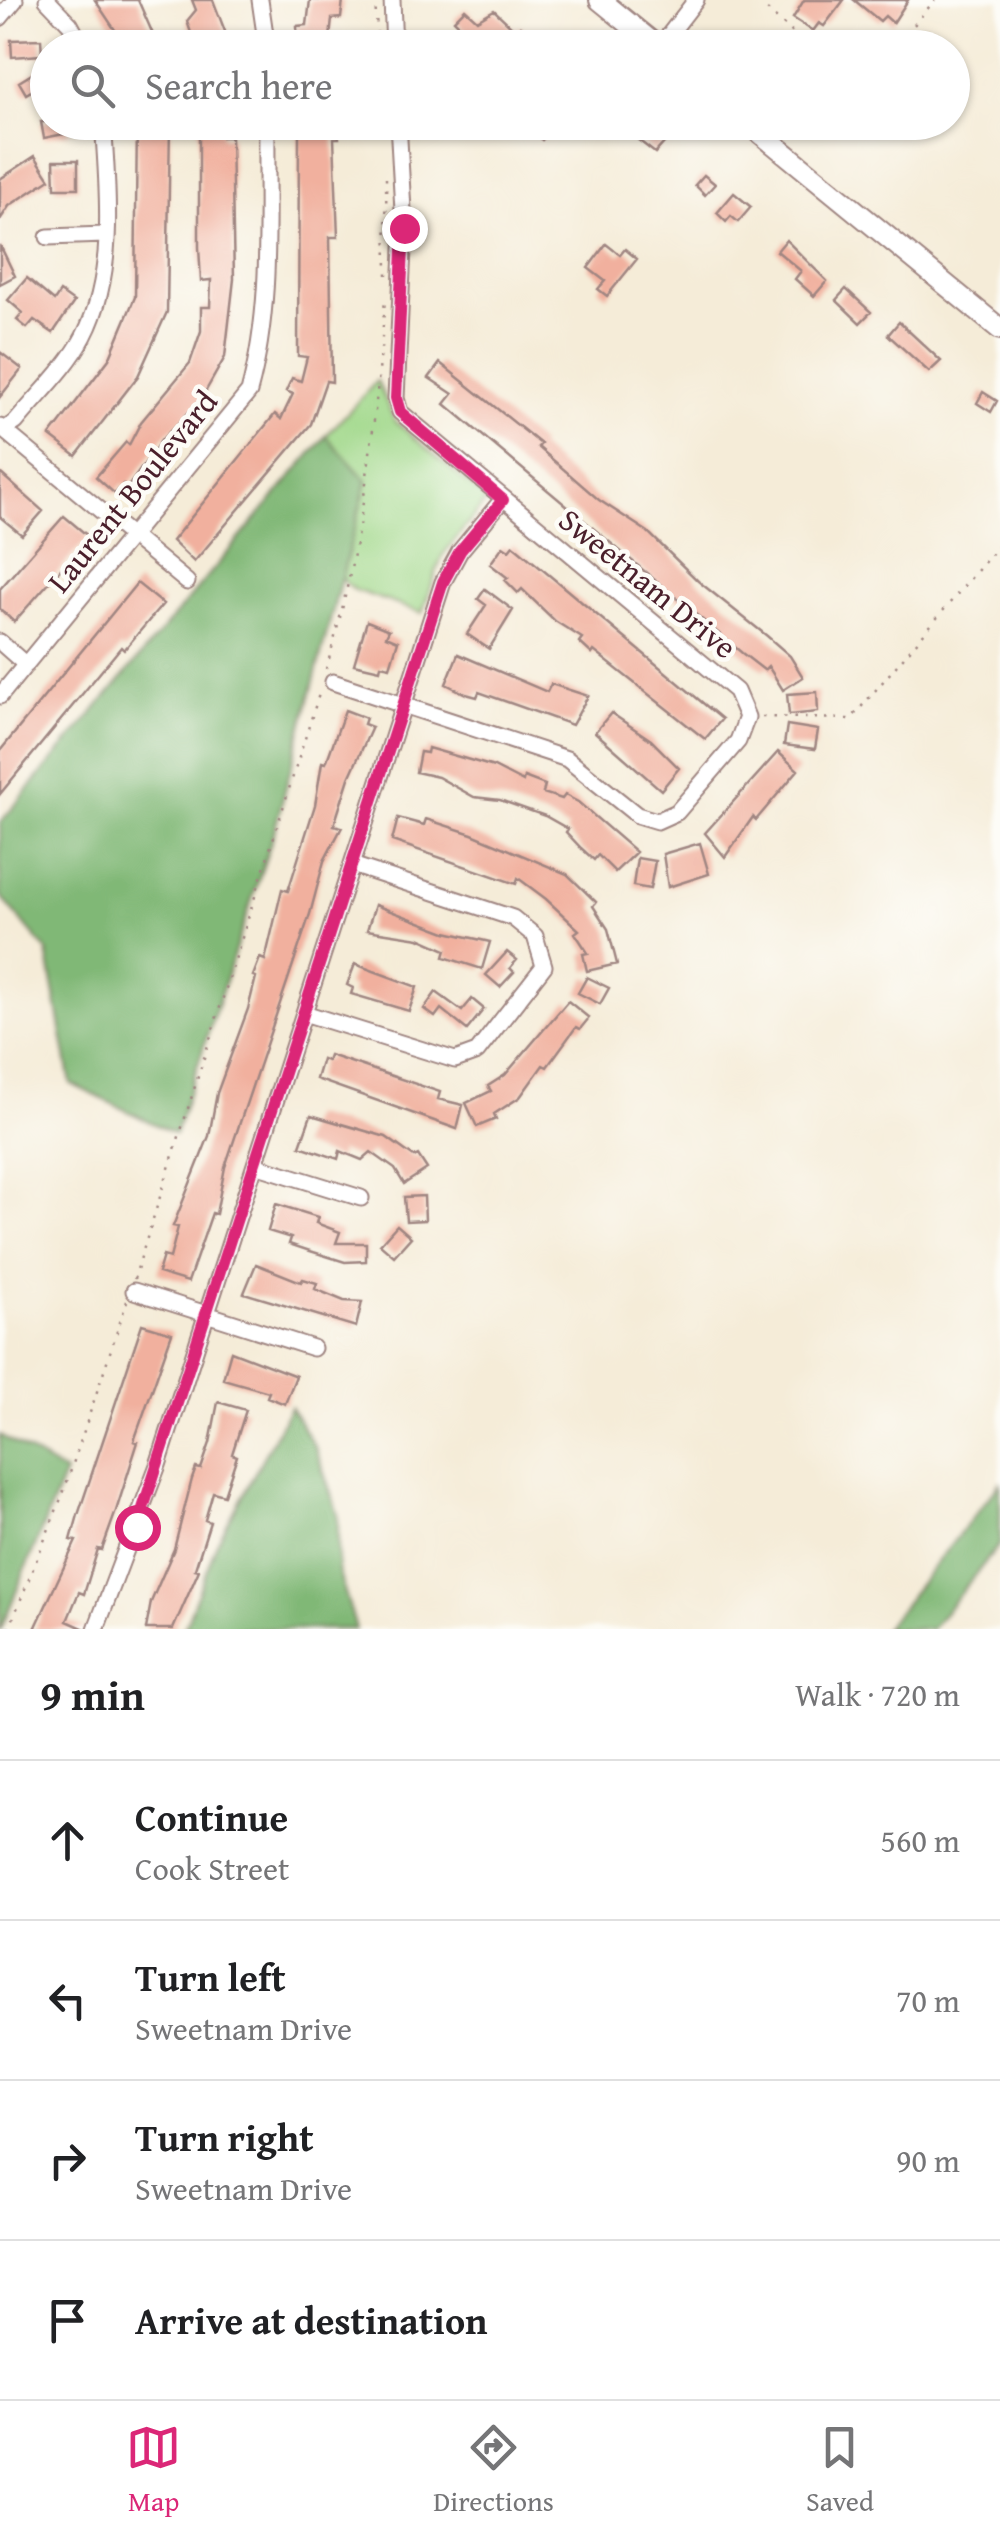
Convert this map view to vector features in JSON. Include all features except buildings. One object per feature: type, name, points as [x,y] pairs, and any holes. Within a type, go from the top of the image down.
[{"type":"main road","points":[[600,0],[637,30]]},
{"type":"main road","points":[[769,140],[1000,329]]},
{"type":"street","points":[[0,18],[16,0]]},
{"type":"street","points":[[47,0],[73,30]]},
{"type":"street","points":[[260,0],[264,30]]},
{"type":"street","points":[[392,0],[393,30]]},
{"type":"street","points":[[673,30],[696,0]]},
{"type":"street","points":[[103,140],[105,235],[100,300],[82,340],[16,422],[2,429],[187,582]]},
{"type":"street","name":"Laurent Boulevard","points":[[0,696],[249,392],[266,307],[266,140]]},
{"type":"street","name":"Sweetnam Drive","points":[[399,140],[404,228],[396,398],[410,424],[736,691],[747,717]]},
{"type":"street","points":[[48,237],[105,235]]},
{"type":"street","points":[[96,1629],[137,1527],[450,566],[503,500]]},
{"type":"street","points":[[0,642],[26,665]]},
{"type":"street","points":[[326,680],[568,759],[637,815],[657,821],[677,812],[738,741],[747,717]]},
{"type":"street","points":[[304,1014],[455,1060],[477,1052],[544,966],[534,936],[513,918],[352,865]]},
{"type":"street","points":[[255,1165],[361,1198]]},
{"type":"street","points":[[134,1290],[312,1348]]},
{"type":"path","points":[[375,0],[377,30]]},
{"type":"path","points":[[909,30],[934,0]]},
{"type":"path","points":[[767,10],[790,30]]},
{"type":"path","points":[[9,1629],[70,1472],[326,680],[342,618],[377,417],[386,283],[386,176]]},
{"type":"path","points":[[747,717],[851,719],[1000,544]]},
{"type":"green space","points":[[377,381],[395,421],[487,500],[442,556],[422,613],[354,590],[341,579],[367,481],[326,436]]},
{"type":"green space","points":[[326,436],[367,481],[274,832],[175,1134],[71,1084],[47,951],[0,895],[0,823]]},
{"type":"green space","points":[[290,1407],[315,1447],[338,1514],[338,1569],[356,1629],[184,1629],[216,1545]]},
{"type":"green space","points":[[0,1435],[65,1473],[1,1629],[0,1629]]},
{"type":"green space","points":[[1000,1483],[1000,1544],[931,1629],[884,1629]]},
{"type":"route","points":[[137,1527],[443,582],[460,551],[503,500],[400,412],[396,398],[404,228]]}]
